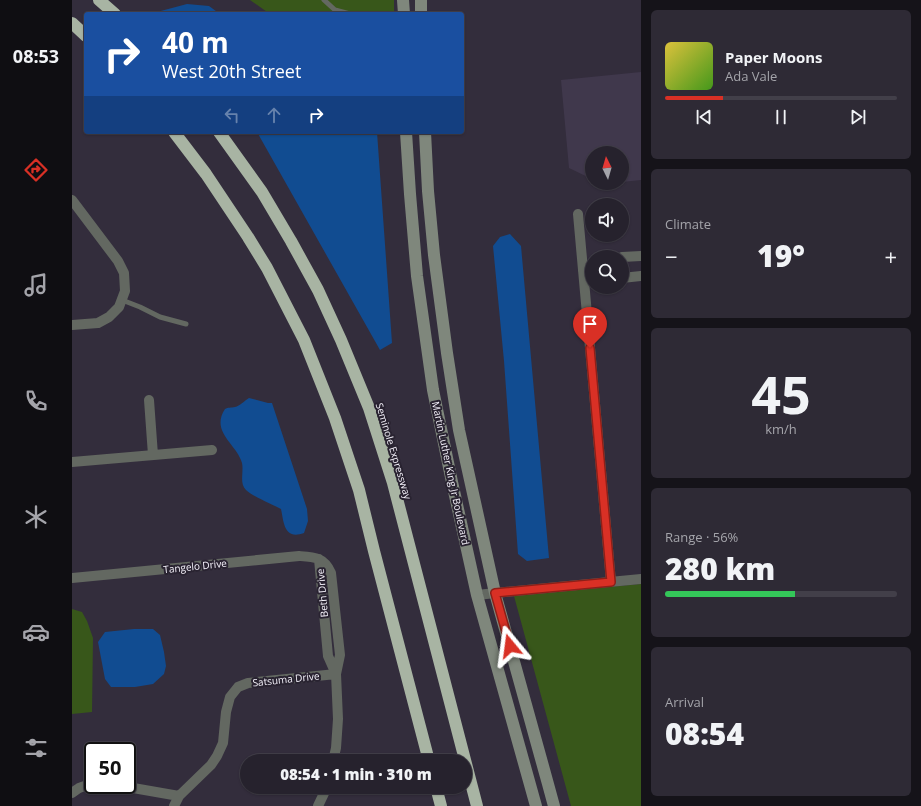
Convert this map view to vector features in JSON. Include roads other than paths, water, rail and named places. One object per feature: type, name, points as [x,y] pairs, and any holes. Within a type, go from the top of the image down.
[{"type":"highway","points":[[99,0],[112,12]]},
{"type":"highway","points":[[72,23],[84,34]]},
{"type":"highway","points":[[176,134],[206,174],[248,237],[304,340],[335,418],[359,490],[427,754]]},
{"type":"highway","name":"Seminole Expressway","points":[[220,134],[262,192],[315,284],[341,340],[369,408],[393,483],[477,806]]},
{"type":"highway","points":[[438,794],[441,806]]},
{"type":"main road","points":[[403,0],[404,12]]},
{"type":"main road","points":[[421,0],[422,12]]},
{"type":"main road","name":"Martin Luther King Jr Boulevard","points":[[406,134],[417,276],[433,390],[477,596],[536,806]]},
{"type":"main road","name":"Martin Luther King Jr Boulevard","points":[[425,134],[433,247],[446,353],[464,452],[495,593],[554,806]]},
{"type":"street","points":[[72,200],[118,260],[124,273],[125,291],[119,307],[109,317],[98,322],[72,325]]},
{"type":"street","points":[[578,214],[611,582]]},
{"type":"street","points":[[629,257],[641,256]]},
{"type":"street","points":[[629,277],[641,276]]},
{"type":"street","points":[[149,400],[154,455]]},
{"type":"street","points":[[72,462],[212,450]]},
{"type":"street","name":"Tangelo Drive","points":[[72,578],[298,556],[318,559]]},
{"type":"street","name":"Beth Drive","points":[[318,559],[327,565],[331,573],[340,655],[336,674],[338,719],[335,754]]},
{"type":"street","points":[[477,596],[641,579]]},
{"type":"street","name":"Satsuma Drive","points":[[179,796],[212,765],[217,756],[223,743],[226,712],[230,697],[238,687],[248,683],[336,674]]},
{"type":"street","points":[[72,793],[84,786]]},
{"type":"street","points":[[136,788],[179,796],[174,806]]},
{"type":"street","points":[[318,806],[324,794]]},
{"type":"lane","points":[[324,0],[335,10],[342,12]]},
{"type":"lane","points":[[122,300],[160,317],[186,324]]},
{"type":"water","points":[[187,4],[209,6],[217,12],[157,12]]},
{"type":"water","points":[[258,134],[377,134],[392,343],[380,350]]},
{"type":"water","points":[[510,234],[521,246],[549,558],[527,561],[518,554],[504,361],[493,246],[500,237]]},
{"type":"water","points":[[249,398],[272,403],[307,509],[308,521],[304,533],[297,535],[289,532],[284,525],[281,509],[253,495],[244,487],[242,481],[242,463],[222,431],[221,417],[225,409],[240,405]]},
{"type":"water","points":[[153,629],[160,635],[166,666],[164,674],[153,684],[135,687],[111,687],[105,679],[98,642],[105,632]]}]
